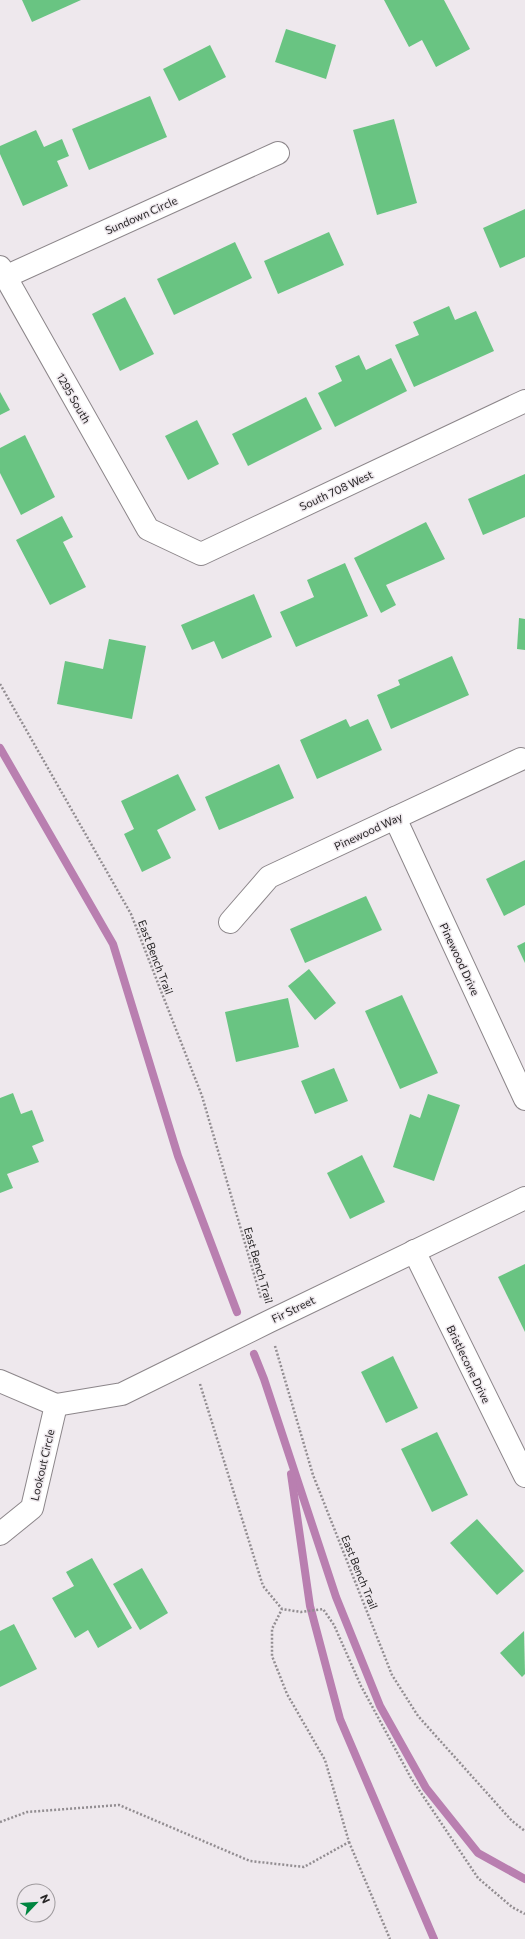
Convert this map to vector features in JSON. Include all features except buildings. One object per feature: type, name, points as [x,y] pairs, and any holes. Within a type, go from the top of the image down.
[{"type":"street","name":"Sundown Circle","points":[[3,272],[278,153]]},
{"type":"street","name":"1295 South","points":[[3,272],[148,529]]},
{"type":"street","name":"South 708 West","points":[[148,529],[201,554],[525,401]]},
{"type":"street","name":"Pinewood Way","points":[[230,922],[269,877],[521,759]]},
{"type":"street","name":"Pinewood Drive","points":[[395,818],[525,1099]]},
{"type":"street","name":"Fir Street","points":[[56,1404],[122,1394],[525,1198]]},
{"type":"street","name":"Bristlecone Drive","points":[[414,1252],[525,1476]]},
{"type":"street","points":[[0,1381],[56,1404]]},
{"type":"street","name":"Lookout Circle","points":[[0,1534],[32,1508],[56,1404]]},
{"type":"path","name":"East Bench Trail","points":[[0,684],[131,914],[202,1096],[313,1475],[392,1675],[418,1716],[512,1821],[525,1831]]},
{"type":"path","points":[[192,1359],[263,1586],[282,1609],[300,1612],[323,1609],[334,1625],[361,1686],[411,1778],[478,1878],[512,1907],[525,1914]]},
{"type":"path","points":[[282,1609],[272,1629],[272,1656],[287,1694],[325,1760],[349,1842],[390,1939]]},
{"type":"path","points":[[0,1822],[27,1812],[119,1805],[250,1861],[304,1867],[349,1842]]},
{"type":"waterway","points":[[0,748],[113,944],[178,1156],[237,1312]]},
{"type":"waterway","points":[[254,1354],[264,1379],[336,1597],[380,1706],[426,1788],[478,1853],[525,1879]]},
{"type":"waterway","points":[[291,1474],[310,1606],[340,1719],[434,1939]]}]
